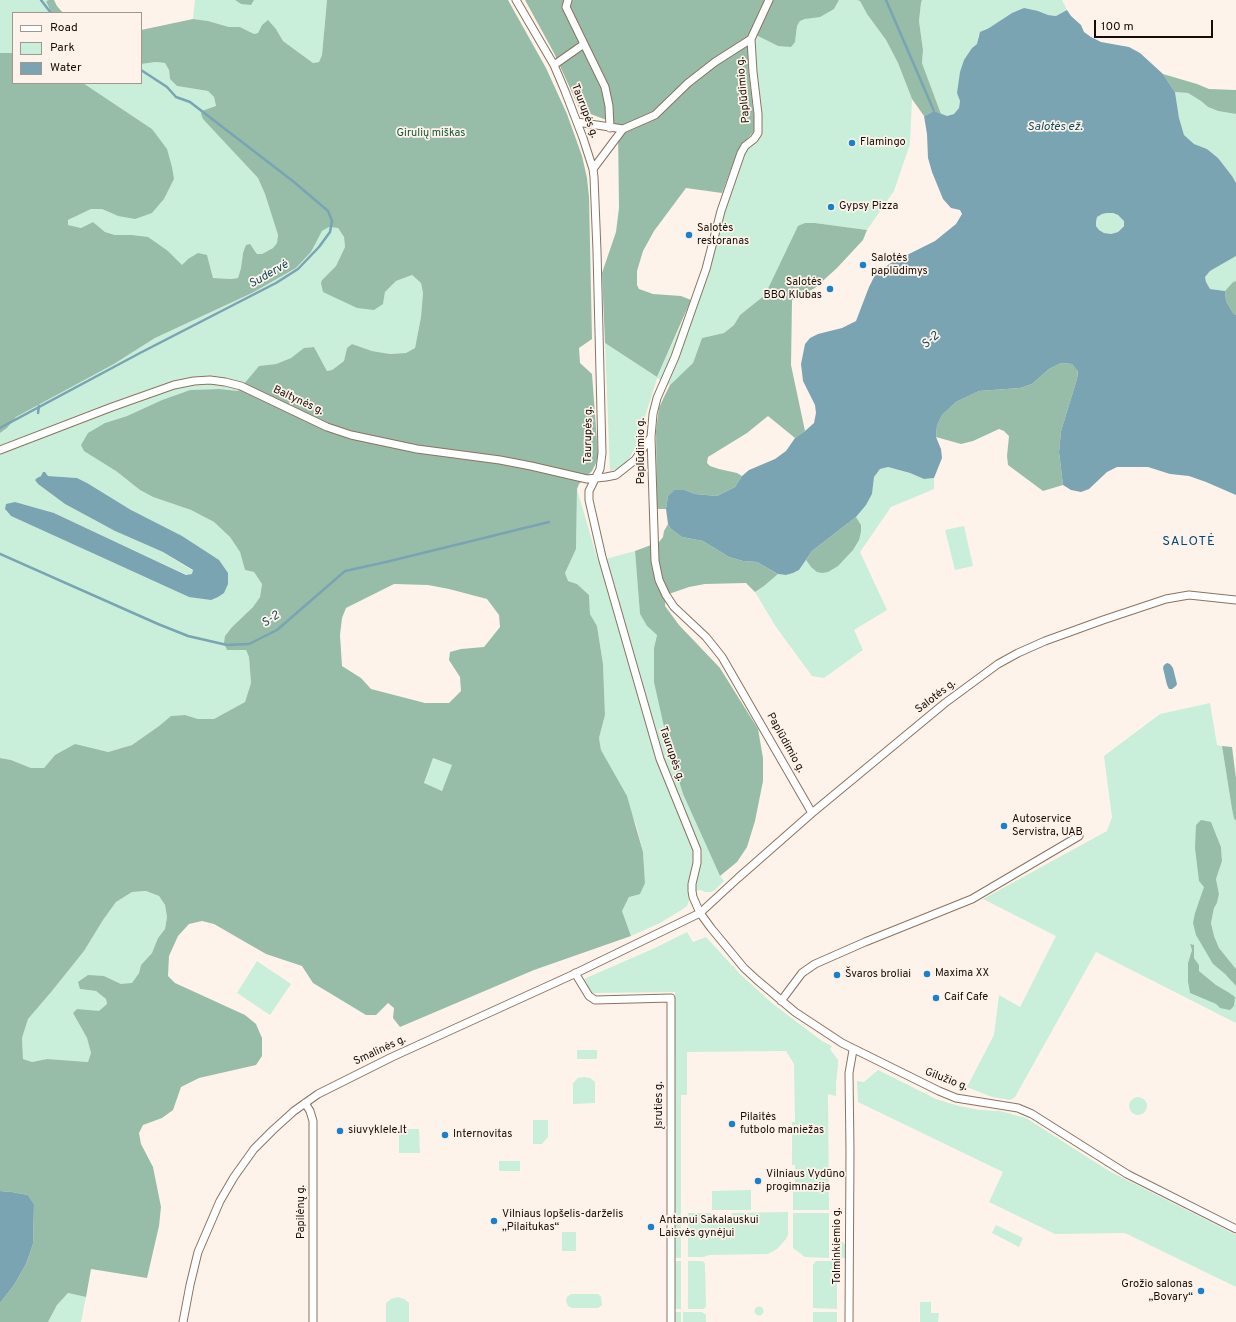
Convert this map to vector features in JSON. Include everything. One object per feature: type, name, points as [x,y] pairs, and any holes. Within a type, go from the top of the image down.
[{"type":"street","name":"Taurupės g.","points":[[516,0],[554,66],[577,122],[593,169],[602,453],[600,470],[589,491],[589,500],[594,526],[614,602],[660,760],[697,850],[697,863],[692,884],[692,891],[700,913]]},
{"type":"street","points":[[568,0],[566,6],[605,87],[609,106],[610,128]]},
{"type":"street","points":[[577,122],[623,129],[655,116],[688,83],[715,62],[751,39],[769,0]]},
{"type":"street","name":"Paplūdimio g.","points":[[751,39],[752,72],[758,114],[758,133],[754,139],[745,146],[741,153],[721,211],[706,269],[675,357],[657,398],[653,414],[651,437],[655,561],[659,580],[666,595],[674,607],[706,637],[722,657],[812,813]]},
{"type":"street","points":[[554,66],[584,44]]},
{"type":"street","points":[[593,169],[623,129]]},
{"type":"street","name":"Baltynės g.","points":[[0,450],[166,388],[194,381],[210,380],[240,386],[327,427],[365,439],[417,449],[532,466],[579,478],[595,478],[616,475],[635,460],[651,437]]},
{"type":"street","name":"Salotės g.","points":[[700,913],[812,813],[945,703],[998,664],[1045,641],[1166,599],[1189,595],[1236,600]]},
{"type":"street","points":[[780,1001],[802,973],[815,964],[865,942],[972,899],[1079,836]]},
{"type":"street","name":"Smalinės g.","points":[[183,1322],[198,1252],[220,1202],[234,1177],[254,1150],[294,1111],[326,1089],[700,913]]},
{"type":"street","name":"Gilužio g.","points":[[700,913],[744,968],[780,1001],[853,1050],[956,1098],[1018,1108],[1032,1114],[1128,1174],[1236,1229]]},
{"type":"street","name":"Įsruties g.","points":[[575,973],[589,996],[595,1000],[671,998],[671,1322]]},
{"type":"street","name":"Tolminkiemio g.","points":[[849,1322],[849,1073],[853,1050]]},
{"type":"street","name":"Papilėnų g.","points":[[305,1103],[310,1111],[313,1121],[313,1322]]},
{"type":"green space","points":[[0,0],[49,0],[46,1],[50,12],[12,12],[12,53],[0,53]]},
{"type":"green space","points":[[54,0],[62,12],[50,12],[46,1]]},
{"type":"green space","points":[[195,0],[235,0],[241,4],[254,0],[327,0],[322,55],[319,62],[313,63],[283,41],[276,29],[262,25],[258,33],[254,34],[240,27],[229,27],[208,21],[193,19]]},
{"type":"green space","points":[[235,0],[254,0],[251,5],[241,4]]},
{"type":"green space","name":"Girulių miškas","points":[[327,0],[508,0],[546,68],[567,114],[582,156],[587,178],[589,197],[592,339],[579,348],[580,363],[592,374],[598,455],[592,471],[579,484],[577,489],[576,549],[565,573],[568,581],[577,584],[589,595],[590,614],[597,626],[603,664],[605,715],[599,738],[601,750],[627,796],[643,852],[645,883],[640,894],[629,897],[622,911],[631,936],[534,970],[400,1027],[393,1018],[394,1008],[388,1003],[376,1015],[366,1015],[313,983],[302,966],[266,954],[214,924],[202,921],[189,924],[178,936],[169,956],[168,976],[175,983],[245,1015],[256,1024],[262,1038],[262,1056],[256,1065],[199,1078],[181,1087],[173,1110],[162,1118],[143,1125],[139,1133],[141,1144],[153,1167],[161,1207],[159,1226],[147,1278],[91,1269],[86,1297],[68,1293],[57,1305],[48,1322],[0,1322],[0,1303],[14,1285],[26,1264],[33,1244],[34,1204],[28,1195],[0,1191],[0,758],[11,760],[31,768],[44,768],[55,755],[75,744],[108,752],[132,745],[171,716],[185,715],[198,719],[214,719],[245,702],[251,683],[249,657],[246,650],[227,650],[224,643],[225,636],[232,627],[253,607],[260,597],[262,584],[254,572],[245,570],[240,552],[230,537],[214,522],[191,510],[153,497],[140,490],[116,471],[84,451],[81,445],[88,433],[105,423],[127,416],[162,400],[190,390],[219,389],[238,391],[259,366],[276,364],[291,358],[304,348],[314,347],[327,371],[332,370],[344,361],[347,348],[352,344],[372,351],[390,354],[406,353],[415,348],[421,317],[423,293],[421,283],[412,275],[396,281],[385,292],[383,304],[374,310],[357,308],[323,292],[321,283],[322,280],[336,266],[345,247],[344,237],[338,228],[329,227],[322,231],[311,252],[296,268],[252,293],[155,338],[114,364],[16,417],[7,428],[0,433],[0,53],[12,53],[12,84],[84,84],[152,129],[167,149],[174,179],[164,199],[152,213],[135,219],[118,216],[102,209],[91,209],[68,220],[68,225],[81,228],[93,222],[105,232],[115,235],[148,237],[168,251],[182,265],[198,253],[207,255],[213,278],[231,279],[238,278],[246,245],[250,244],[257,254],[262,254],[273,248],[277,243],[278,235],[265,194],[258,178],[203,119],[201,114],[202,111],[216,106],[214,97],[208,91],[177,86],[170,79],[169,70],[165,63],[156,62],[142,64],[142,30],[193,19],[208,21],[229,27],[240,27],[254,34],[258,33],[262,25],[268,20],[276,29],[283,41],[313,63],[319,62],[322,55]],"holes":[[[394,584],[428,585],[487,599],[499,615],[500,627],[484,647],[461,649],[450,652],[449,660],[460,677],[461,691],[449,703],[425,703],[371,689],[361,678],[342,666],[340,635],[342,618],[346,608]],[[433,758],[452,765],[442,791],[424,783]],[[146,891],[159,896],[165,905],[167,917],[165,929],[158,938],[152,953],[141,965],[139,973],[132,983],[121,984],[104,976],[88,975],[78,982],[80,989],[96,991],[106,999],[107,1004],[99,1011],[77,1009],[73,1013],[87,1038],[91,1053],[88,1062],[47,1059],[32,1062],[23,1059],[22,1038],[28,1019],[84,951],[116,902],[132,892]]]},
{"type":"green space","points":[[525,0],[839,0],[834,9],[820,17],[800,21],[797,26],[795,42],[791,47],[778,46],[758,36],[747,39],[749,74],[755,124],[754,131],[738,150],[722,193],[686,188],[654,231],[643,251],[637,271],[637,285],[639,289],[653,294],[681,296],[691,300],[657,377],[605,343],[602,273],[616,232],[619,208],[618,130],[609,121],[580,110],[554,53]]},
{"type":"green space","points":[[839,0],[860,1],[867,14],[886,40],[898,63],[912,99],[910,144],[894,191],[867,230],[815,223],[765,295],[740,315],[734,325],[724,333],[702,338],[693,363],[670,385],[657,378],[636,446],[628,461],[624,465],[610,471],[605,343],[657,377],[687,312],[705,263],[722,193],[738,150],[754,131],[747,39],[758,36],[778,46],[795,42],[797,26],[800,21],[834,9]]},
{"type":"green space","points":[[857,0],[922,0],[919,21],[923,50],[922,63],[941,114],[934,111],[924,116],[912,99],[898,63],[886,40],[867,14],[860,1]]},
{"type":"green space","points":[[922,0],[1062,0],[1067,10],[1056,16],[1038,11],[1012,13],[985,29],[978,36],[979,41],[977,44],[972,48],[957,93],[960,101],[959,108],[954,114],[947,116],[941,114],[922,63],[923,50],[919,21]]},
{"type":"green space","points":[[156,62],[165,63],[169,70],[170,79],[177,86],[208,91],[214,97],[216,106],[237,155],[258,178],[265,194],[278,235],[277,243],[273,248],[262,254],[257,254],[254,249],[243,253],[238,278],[213,278],[207,255],[188,259],[182,266],[168,251],[131,235],[115,235],[105,232],[93,222],[81,228],[68,225],[68,220],[91,209],[102,209],[118,216],[152,213],[164,199],[174,179],[152,129],[84,84],[142,84],[142,64]]},
{"type":"green space","points":[[1163,74],[1209,89],[1236,90],[1236,114],[1218,111],[1208,107],[1188,93],[1175,92]]},
{"type":"green space","points":[[1175,92],[1188,93],[1208,107],[1218,111],[1236,114],[1236,183],[1218,158],[1207,149],[1194,144],[1184,135],[1179,118]]},
{"type":"green space","points":[[1107,213],[1118,215],[1124,221],[1124,225],[1118,232],[1111,234],[1104,233],[1096,226],[1097,217]]},
{"type":"green space","points":[[805,223],[867,230],[863,240],[837,268],[815,288],[792,300],[791,365],[805,431],[795,438],[768,416],[747,433],[708,457],[707,463],[710,466],[737,473],[742,476],[735,487],[717,496],[695,494],[685,490],[668,496],[666,509],[657,509],[656,431],[659,408],[670,385],[693,363],[702,338],[724,333],[734,325],[740,315],[765,295],[798,226]]},
{"type":"green space","points":[[329,227],[338,228],[344,237],[345,247],[336,266],[322,280],[383,304],[385,292],[396,281],[412,275],[421,283],[423,293],[421,317],[415,348],[406,353],[390,354],[372,351],[352,344],[347,348],[344,361],[332,370],[327,371],[314,347],[305,348],[291,358],[276,364],[259,366],[238,391],[219,389],[190,390],[162,400],[127,416],[105,423],[116,471],[140,490],[153,497],[191,510],[214,522],[230,537],[240,552],[245,570],[254,572],[262,584],[260,597],[253,607],[232,627],[225,636],[227,650],[246,650],[249,657],[251,683],[245,702],[214,719],[198,719],[185,715],[171,716],[132,745],[107,752],[93,749],[55,755],[44,768],[31,768],[11,760],[0,758],[0,433],[7,428],[16,417],[114,364],[155,338],[252,293],[296,268],[311,252],[322,231]],"holes":[[[43,472],[45,472],[48,476],[77,478],[131,510],[224,593],[189,597],[11,516],[5,510],[15,502],[54,513],[187,575],[193,574],[193,571],[163,552],[115,531],[65,504],[38,484],[35,480],[41,476]]]},
{"type":"green space","points":[[1236,256],[1236,281],[1233,282],[1225,291],[1210,289],[1205,277],[1210,271]]},
{"type":"green space","points":[[1236,281],[1236,315],[1233,313],[1226,301],[1225,291],[1233,282]]},
{"type":"green space","points":[[1061,363],[1072,364],[1078,370],[1077,379],[1061,431],[1059,452],[1063,485],[1043,491],[1008,465],[1007,456],[1009,436],[1004,431],[999,429],[973,441],[961,444],[936,437],[937,425],[942,415],[956,402],[979,391],[1020,388],[1032,384],[1049,369]]},
{"type":"green space","points":[[888,467],[910,473],[924,479],[934,478],[934,489],[891,507],[860,552],[887,610],[854,630],[863,650],[824,678],[812,676],[776,627],[755,592],[778,574],[786,575],[799,570],[806,560],[811,567],[861,525],[856,517],[866,505],[872,494],[874,477],[880,469]]},
{"type":"green space","points":[[577,489],[598,561],[635,551],[640,614],[647,626],[657,634],[654,648],[669,749],[683,794],[720,876],[724,881],[711,892],[700,890],[688,892],[689,901],[687,906],[660,923],[631,936],[622,911],[629,897],[645,883],[643,852],[636,824],[601,750],[599,738],[605,715],[603,664],[597,626],[590,614],[589,595],[577,584],[568,581],[565,573],[576,549]]},
{"type":"green space","points":[[856,517],[861,525],[861,532],[859,540],[853,550],[838,566],[828,572],[817,572],[806,560],[812,551]]},
{"type":"green space","points":[[668,524],[671,529],[682,537],[703,541],[729,557],[743,561],[757,562],[778,574],[755,592],[746,583],[705,584],[689,587],[666,595],[665,606],[679,625],[720,668],[758,729],[763,758],[763,781],[755,821],[747,847],[737,862],[720,876],[683,794],[669,749],[654,682],[654,648],[657,635],[647,626],[640,614],[635,551],[659,542],[663,537],[664,531]]},
{"type":"green space","points":[[964,526],[973,566],[955,570],[945,530]]},
{"type":"green space","points":[[1210,703],[1217,745],[1222,746],[1232,809],[1234,819],[1236,820],[1236,969],[1219,948],[1211,923],[1219,894],[1216,879],[1222,861],[1221,847],[1211,822],[1196,825],[1197,863],[1205,887],[1195,913],[1213,964],[1236,986],[1236,1023],[1096,952],[1015,1097],[1010,1100],[992,1097],[967,1087],[994,1035],[999,995],[1020,1007],[1056,936],[983,899],[1107,831],[1112,817],[1104,756],[1160,714]],"holes":[[[1190,945],[1194,945],[1194,958],[1199,965],[1199,971],[1216,985],[1228,992],[1220,1008],[1216,1004],[1190,993],[1188,982],[1188,963],[1192,950]]]},
{"type":"green space","points":[[1222,746],[1232,747],[1236,778],[1236,820],[1234,819],[1232,809]]},
{"type":"green space","points":[[433,758],[452,765],[442,791],[424,784]]},
{"type":"green space","points":[[1201,820],[1211,822],[1221,847],[1222,861],[1216,879],[1219,894],[1211,923],[1219,948],[1236,969],[1236,986],[1213,964],[1196,935],[1193,923],[1204,887],[1199,881],[1195,848],[1196,825]]},
{"type":"green space","points":[[146,891],[159,896],[165,905],[167,917],[165,929],[158,938],[152,953],[141,965],[139,973],[132,984],[121,984],[104,976],[80,989],[96,991],[106,999],[107,1004],[99,1012],[77,1010],[73,1013],[87,1038],[91,1053],[88,1062],[47,1059],[32,1062],[23,1059],[22,1038],[28,1019],[84,951],[116,902],[132,892]]},
{"type":"green space","points":[[687,932],[693,942],[706,937],[740,974],[773,1004],[822,1041],[832,1046],[830,1049],[838,1060],[838,1065],[836,1096],[828,1094],[829,1210],[793,1210],[793,1191],[795,1190],[795,1165],[792,1165],[792,1122],[795,1122],[794,1064],[786,1051],[687,1052],[687,1095],[681,1095],[681,1258],[674,1258],[675,992],[591,993],[584,979]]},
{"type":"green space","points":[[1190,944],[1194,945],[1194,958],[1199,965],[1199,971],[1216,985],[1235,997],[1234,1006],[1230,1010],[1220,1008],[1216,1004],[1190,993],[1188,982],[1188,963],[1192,950]]},
{"type":"green space","points":[[257,961],[291,984],[270,1015],[237,993]]},
{"type":"green space","points":[[577,1050],[597,1050],[597,1059],[577,1059]]},
{"type":"green space","points":[[878,1070],[936,1099],[959,1106],[979,1110],[1000,1111],[1026,1118],[1109,1171],[1236,1235],[1236,1287],[1125,1233],[1055,1234],[989,1202],[1003,1172],[858,1102],[857,1081],[864,1082]]},
{"type":"green space","points":[[578,1078],[590,1078],[595,1082],[595,1103],[573,1104],[573,1083]]},
{"type":"green space","points":[[1138,1097],[1144,1100],[1147,1106],[1144,1112],[1138,1115],[1132,1112],[1129,1106],[1132,1100]]},
{"type":"green space","points":[[533,1120],[548,1120],[548,1137],[542,1144],[533,1144]]},
{"type":"green space","points":[[399,1129],[419,1129],[420,1153],[399,1153]]},
{"type":"green space","points":[[499,1161],[520,1161],[520,1171],[499,1171]]},
{"type":"green space","points":[[751,1190],[751,1210],[712,1210],[712,1191]]},
{"type":"green space","points":[[788,1212],[788,1235],[777,1249],[768,1254],[709,1255],[704,1257],[688,1257],[688,1213],[711,1213],[711,1222],[732,1222],[732,1213]]},
{"type":"green space","points":[[793,1213],[829,1213],[829,1258],[805,1257],[793,1248]]},
{"type":"green space","points":[[996,1225],[1023,1238],[1019,1247],[992,1233]]},
{"type":"green space","points":[[562,1232],[576,1232],[576,1251],[562,1251]]},
{"type":"green space","points":[[840,1242],[843,1242],[845,1245],[845,1258],[840,1258]]},
{"type":"green space","points":[[674,1261],[681,1261],[681,1309],[674,1309]]},
{"type":"green space","points":[[688,1261],[703,1261],[705,1264],[706,1307],[703,1309],[688,1309]]},
{"type":"green space","points":[[816,1261],[837,1261],[837,1309],[813,1308],[813,1265]]},
{"type":"green space","points":[[68,1293],[86,1297],[81,1322],[48,1322],[57,1305]]},
{"type":"green space","points":[[571,1294],[598,1294],[601,1297],[602,1305],[598,1308],[572,1308],[568,1306],[566,1301],[567,1297]]},
{"type":"green space","points":[[398,1297],[409,1303],[409,1322],[386,1322],[386,1303],[391,1299]]},
{"type":"green space","points":[[920,1302],[931,1302],[931,1313],[939,1313],[938,1322],[920,1322]]},
{"type":"green space","points":[[757,1307],[761,1307],[763,1311],[761,1315],[757,1315],[755,1313],[755,1309]]},
{"type":"green space","points":[[674,1312],[681,1312],[681,1322],[674,1322]]},
{"type":"green space","points":[[683,1312],[702,1312],[706,1315],[706,1322],[683,1322]]},
{"type":"green space","points":[[814,1312],[837,1312],[837,1322],[813,1322]]},
{"type":"water","name":"Salotės ež.","points":[[1024,8],[1056,16],[1067,10],[1081,25],[1084,32],[1091,37],[1101,42],[1129,47],[1140,53],[1163,74],[1175,92],[1179,118],[1184,135],[1194,144],[1207,149],[1218,158],[1236,183],[1236,256],[1210,271],[1205,277],[1210,289],[1225,291],[1226,301],[1233,313],[1236,315],[1236,495],[1189,476],[1170,474],[1148,467],[1117,467],[1107,472],[1089,489],[1081,492],[1071,490],[1063,485],[1059,452],[1061,431],[1077,379],[1078,371],[1072,364],[1061,363],[1049,369],[1032,384],[1020,388],[979,391],[956,402],[942,415],[937,425],[936,437],[941,449],[942,458],[934,478],[924,479],[910,473],[888,467],[880,469],[874,477],[872,494],[866,505],[856,517],[812,551],[799,570],[793,573],[786,575],[778,574],[757,562],[743,561],[729,557],[703,541],[682,537],[671,529],[668,524],[666,509],[668,496],[675,490],[685,490],[695,494],[717,496],[735,487],[742,476],[749,470],[775,459],[786,451],[795,438],[814,423],[816,413],[815,405],[803,381],[801,364],[805,344],[810,338],[818,334],[842,328],[856,321],[876,273],[891,263],[935,241],[956,224],[962,214],[960,210],[951,208],[943,199],[932,172],[928,158],[927,134],[924,116],[934,111],[947,116],[954,114],[959,108],[960,101],[957,93],[960,72],[964,60],[972,48],[977,44],[980,32],[1012,13]],"holes":[[[1113,213],[1118,215],[1124,221],[1124,226],[1118,232],[1111,234],[1104,233],[1099,230],[1096,226],[1097,217],[1102,214]]]},
{"type":"water","points":[[43,472],[45,472],[48,476],[77,478],[87,483],[131,510],[182,536],[219,560],[228,573],[228,584],[224,593],[211,600],[189,597],[11,516],[5,509],[6,504],[15,502],[54,513],[186,575],[192,574],[193,570],[163,552],[115,531],[65,504],[38,484],[35,480],[41,476]]},
{"type":"water","points":[[1167,663],[1173,668],[1177,684],[1172,689],[1169,689],[1167,685],[1163,668]]},
{"type":"water","points":[[0,1191],[28,1195],[34,1204],[33,1244],[26,1264],[14,1285],[0,1303]]},
{"type":"waterway","name":"Sudervė","points":[[41,0],[50,12]]},
{"type":"waterway","points":[[886,0],[934,111]]},
{"type":"waterway","name":"Sudervė","points":[[0,428],[140,353],[276,283],[298,269],[319,247],[330,232],[332,221],[328,211],[294,182],[190,102],[176,97],[167,87],[142,71]]},
{"type":"waterway","name":"Sudervė","points":[[38,413],[39,406]]},
{"type":"waterway","name":"S-2","points":[[0,554],[188,636],[227,645],[249,644],[277,630],[345,571],[549,522]]},
{"type":"place","name":"Flamingo","points":[[852,143]]},
{"type":"place","name":"Gypsy Pizza","points":[[831,207]]},
{"type":"place","name":"Salotės restoranas","points":[[689,235]]},
{"type":"place","name":"Salotės paplūdimys","points":[[863,265]]},
{"type":"place","name":"Salotės BBQ Klubas","points":[[830,289]]},
{"type":"place","name":"Autoservice Servistra, UAB","points":[[1004,826]]},
{"type":"place","name":"Maxima XX","points":[[927,974]]},
{"type":"place","name":"Švaros broliai","points":[[837,975]]},
{"type":"place","name":"Caif Cafe","points":[[936,998]]},
{"type":"place","name":"Pilaitės futbolo maniežas","points":[[732,1124]]},
{"type":"place","name":"siuvyklele.lt","points":[[340,1131]]},
{"type":"place","name":"Internovitas","points":[[445,1135]]},
{"type":"place","name":"Vilniaus Vydūno progimnazija","points":[[758,1181]]},
{"type":"place","name":"Vilniaus lopšelis-darželis „Pilaitukas“","points":[[494,1221]]},
{"type":"place","name":"Antanui Sakalauskui Laisvės gynėjui","points":[[651,1227]]},
{"type":"place","name":"Grožio salonas „Bovary“","points":[[1201,1291]]},
{"type":"district","name":"SALOTĖ","points":[[1189,542]]}]
